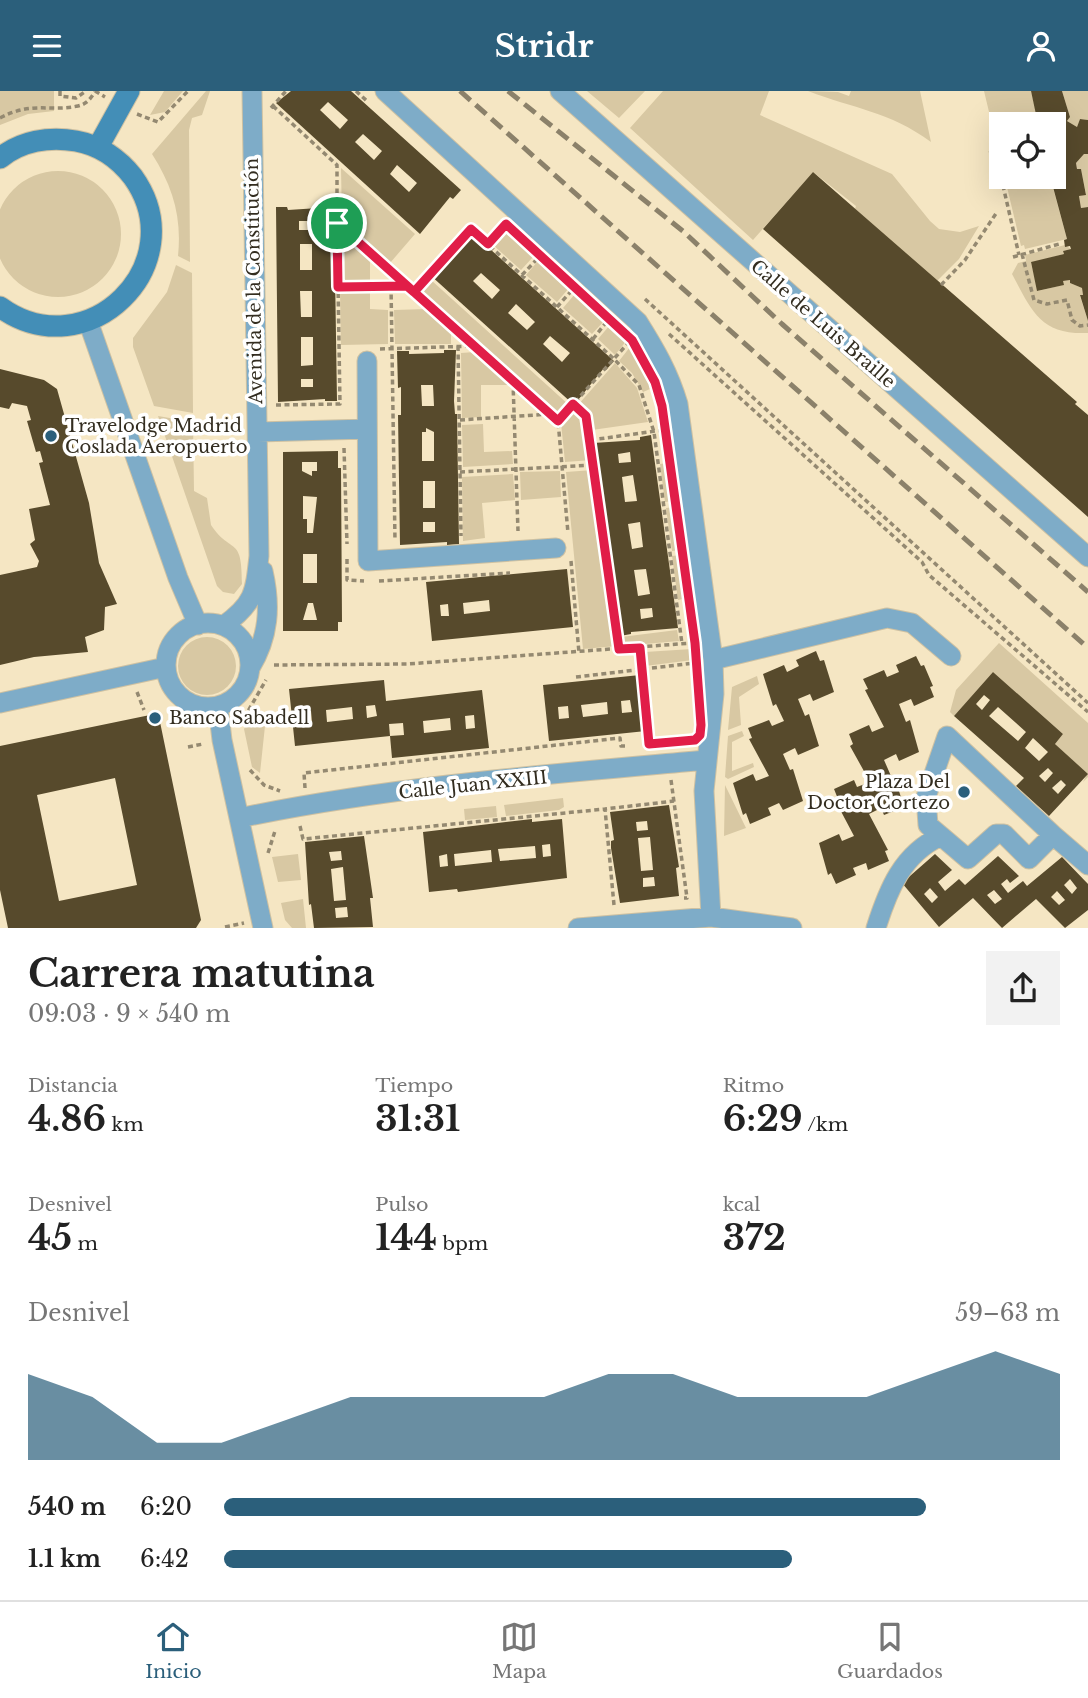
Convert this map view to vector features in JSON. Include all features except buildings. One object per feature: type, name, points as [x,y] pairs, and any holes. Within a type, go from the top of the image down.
[{"type":"street","points":[[97,148],[129,91]]},
{"type":"street","name":"Avenida de la Constitución","points":[[223,626],[246,609],[252,598],[259,556],[252,91]]},
{"type":"street","points":[[386,91],[638,322],[663,362],[678,404],[705,661],[714,694],[707,760],[705,829],[710,916]]},
{"type":"street","name":"Calle de Luis Braille","points":[[560,91],[1088,557]]},
{"type":"street","points":[[0,158],[19,147],[50,139],[74,140],[97,148],[120,163],[138,185],[150,219],[148,256],[132,289],[112,308],[88,321],[63,327],[37,325],[0,307]]},
{"type":"street","points":[[88,321],[178,578],[198,625]]},
{"type":"street","points":[[366,353],[368,561],[556,540]]},
{"type":"street","points":[[258,432],[368,429]]},
{"type":"street","name":"Avenida de la Constitución","points":[[250,668],[262,648],[266,633],[268,605],[259,556]]},
{"type":"street","points":[[705,661],[887,618],[912,623],[951,656]]},
{"type":"street","points":[[198,625],[223,626],[241,639],[248,653],[250,668],[243,688],[236,697],[218,706],[196,705],[177,694],[169,682],[166,667],[168,653],[185,630],[198,625]]},
{"type":"street","points":[[0,703],[166,667]]},
{"type":"street","points":[[218,706],[262,924]]},
{"type":"street","points":[[1053,835],[1029,859],[1003,834],[996,834],[968,859],[928,825],[926,797],[947,736],[1088,865]]},
{"type":"street","name":"Calle Juan XXIII","points":[[239,818],[297,806],[707,760]]},
{"type":"street","points":[[876,928],[888,889],[902,868],[929,842],[941,836]]},
{"type":"street","points":[[578,928],[710,916],[792,928]]},
{"type":"path","points":[[60,91],[60,96],[76,98],[86,91]]},
{"type":"path","points":[[0,118],[41,106],[78,107],[88,102],[95,91]]},
{"type":"path","points":[[275,405],[340,404],[337,165],[272,107],[286,91]]},
{"type":"path","points":[[1004,189],[1034,300],[1047,304],[1067,300],[1075,324],[1080,327],[1088,324]]},
{"type":"path","points":[[942,285],[965,260],[997,212]]},
{"type":"path","points":[[497,217],[514,232]]},
{"type":"path","points":[[337,223],[558,421],[633,342],[624,333]]},
{"type":"path","points":[[488,244],[506,224]]},
{"type":"path","points":[[414,292],[471,229],[631,374],[643,394],[653,432],[682,644]]},
{"type":"path","points":[[1013,257],[1059,244]]},
{"type":"path","points":[[532,248],[549,263]]},
{"type":"path","points":[[522,275],[540,255]]},
{"type":"path","points":[[566,279],[584,294]]},
{"type":"path","points":[[391,286],[395,544],[406,544]]},
{"type":"path","points":[[338,287],[407,286]]},
{"type":"path","points":[[557,307],[575,286]]},
{"type":"path","points":[[1088,703],[641,299],[661,320],[666,331],[922,562],[929,575],[1088,712]]},
{"type":"path","points":[[601,310],[617,325]]},
{"type":"path","points":[[593,339],[610,318]]},
{"type":"path","points":[[458,346],[461,543]]},
{"type":"path","points":[[339,350],[366,353],[392,349],[474,346]]},
{"type":"path","points":[[513,382],[519,537]]},
{"type":"path","points":[[643,394],[650,392]]},
{"type":"path","points":[[573,404],[586,416],[591,440],[619,649]]},
{"type":"path","points":[[460,420],[550,414]]},
{"type":"path","points":[[591,440],[665,430],[663,418]]},
{"type":"path","points":[[331,447],[345,447],[347,580],[427,580],[522,571]]},
{"type":"path","points":[[657,460],[669,457]]},
{"type":"path","points":[[460,472],[595,465]]},
{"type":"path","points":[[663,505],[676,504]]},
{"type":"path","points":[[556,540],[568,532]]},
{"type":"path","points":[[670,554],[682,553]]},
{"type":"path","points":[[559,568],[571,567]]},
{"type":"path","points":[[677,603],[689,601]]},
{"type":"path","points":[[693,632],[695,643],[705,661]]},
{"type":"path","points":[[274,665],[407,664],[695,643]]},
{"type":"path","points":[[640,648],[649,744]]},
{"type":"path","points":[[576,677],[705,661]]},
{"type":"path","points":[[698,675],[705,661]]},
{"type":"path","points":[[295,790],[305,788],[304,773],[620,739],[621,746],[631,745]]},
{"type":"path","points":[[640,745],[654,743],[673,782],[687,898],[675,899]]},
{"type":"path","points":[[298,816],[303,839],[674,801]]},
{"type":"path","points":[[605,809],[614,907],[626,905]]},
{"type":"path","points":[[268,857],[271,838],[280,824]]},
{"type":"path","points":[[225,927],[262,924]]},
{"type":"shaded area","points":[[0,91],[54,91],[54,111],[28,114],[0,125]]},
{"type":"shaded area","points":[[164,91],[183,91],[165,112],[150,115]]},
{"type":"shaded area","points":[[206,91],[210,91],[202,115],[192,118],[189,130],[190,262],[178,256],[179,228],[171,190],[152,154]]},
{"type":"shaded area","points":[[587,91],[645,91],[619,118]]},
{"type":"shaded area","points":[[663,91],[769,91],[760,115],[892,174],[939,229],[960,232],[979,226],[959,259],[937,281],[855,209],[856,206],[813,172],[753,240],[630,128]]},
{"type":"shaded area","points":[[808,91],[838,92],[849,96],[851,91],[920,91],[931,142],[901,123]]},
{"type":"shaded area","points":[[984,91],[1031,91],[1036,112],[989,112]]},
{"type":"shaded area","points":[[1062,91],[1088,91],[1088,120],[1080,119],[1077,127],[1067,121],[1070,117]]},
{"type":"shaded area","points":[[1084,154],[1088,154],[1088,207],[1081,208],[1079,196],[1086,194],[1081,169],[1077,169],[1076,163]]},
{"type":"shaded area","points":[[341,168],[415,234],[390,263],[342,221]]},
{"type":"shaded area","points":[[46,172],[70,172],[93,182],[110,199],[120,222],[120,246],[110,269],[93,286],[70,296],[46,296],[23,286],[6,269],[-1,255],[-1,213],[6,199],[23,182]]},
{"type":"shaded area","points":[[1007,189],[1053,189],[1067,239],[1025,249],[1024,245],[1021,246]]},
{"type":"shaded area","points":[[504,232],[533,257],[521,270],[493,245]]},
{"type":"shaded area","points":[[353,242],[370,258],[370,284],[340,284],[338,243]]},
{"type":"shaded area","points":[[1065,245],[1071,249],[1063,251],[1064,254],[1031,263],[1038,291],[1063,285],[1063,281],[1070,280],[1070,283],[1082,288],[1083,295],[1080,296],[1088,321],[1088,333],[1072,333],[1048,325],[1032,309],[1012,274],[1018,263],[1026,261],[1025,255]]},
{"type":"shaded area","points":[[538,261],[569,288],[557,302],[526,275]]},
{"type":"shaded area","points":[[176,265],[192,273],[193,413],[154,406],[133,347],[133,338],[167,292]]},
{"type":"shaded area","points":[[431,280],[569,405],[557,417],[419,293]]},
{"type":"shaded area","points":[[370,290],[370,309],[388,310],[388,344],[341,345],[340,291]]},
{"type":"shaded area","points":[[575,294],[605,320],[592,334],[563,308]]},
{"type":"shaded area","points":[[427,309],[451,330],[451,344],[395,344],[394,310]]},
{"type":"shaded area","points":[[610,325],[627,340],[615,355],[598,339]]},
{"type":"shaded area","points":[[630,347],[649,384],[650,389],[643,392],[632,373],[619,361]]},
{"type":"shaded area","points":[[475,352],[511,385],[481,385],[481,417],[462,418],[461,353]]},
{"type":"shaded area","points":[[615,363],[637,388],[648,422],[592,430],[588,417],[577,406]]},
{"type":"shaded area","points":[[574,409],[586,422],[592,460],[565,462],[561,423]]},
{"type":"shaded area","points":[[158,416],[193,422],[194,491],[207,498],[211,525],[238,552],[242,584],[234,594],[223,592],[217,586]]},
{"type":"shaded area","points":[[483,424],[484,452],[512,451],[513,464],[463,467],[462,425]]},
{"type":"shaded area","points":[[668,463],[673,501],[665,502],[660,464]]},
{"type":"shaded area","points":[[593,470],[617,646],[583,649],[566,472]]},
{"type":"shaded area","points":[[560,471],[561,497],[521,500],[520,472]]},
{"type":"shaded area","points":[[513,474],[515,500],[482,503],[485,538],[463,541],[462,477]]},
{"type":"shaded area","points":[[674,507],[680,550],[672,551],[666,508]]},
{"type":"shaded area","points":[[681,555],[687,598],[678,600],[672,556]]},
{"type":"shaded area","points":[[677,630],[679,641],[622,646],[621,637]]},
{"type":"shaded area","points":[[207,637],[223,642],[231,650],[236,666],[231,682],[223,690],[207,695],[191,690],[183,682],[178,666],[183,650],[191,642]]},
{"type":"shaded area","points":[[999,643],[1088,723],[1088,777],[1083,782],[1087,774],[1055,744],[1063,734],[993,672],[954,716],[950,712],[956,690]]},
{"type":"shaded area","points":[[692,649],[693,660],[645,666],[645,652]]},
{"type":"shaded area","points":[[757,676],[759,684],[739,697],[741,725],[728,730],[732,687]]},
{"type":"shaded area","points":[[248,722],[260,722],[265,726],[260,773],[252,767],[244,729]]},
{"type":"shaded area","points":[[742,731],[744,736],[732,742],[732,771],[753,763],[754,767],[728,779],[725,777],[728,736]]},
{"type":"shaded area","points":[[725,785],[746,828],[724,836]]},
{"type":"shaded area","points":[[563,798],[564,807],[559,810],[506,816],[504,805]]},
{"type":"shaded area","points":[[496,806],[497,817],[465,820],[464,809]]},
{"type":"shaded area","points":[[298,854],[301,880],[278,882],[272,857]]},
{"type":"shaded area","points":[[303,899],[306,928],[292,928],[285,920],[281,903]]},
{"type":"railway","points":[[460,91],[1088,648]]},
{"type":"railway","points":[[508,91],[684,232],[782,324],[1088,592]]},
{"type":"place","name":"Travelodge Madrid Coslada Aeropuerto","points":[[51,436]]},
{"type":"place","name":"Banco Sabadell","points":[[155,718]]},
{"type":"place","name":"Plaza Del Doctor Cortezo","points":[[964,792]]},
{"type":"route","points":[[337,223],[338,287],[407,286],[414,292],[471,229],[488,244],[506,224],[632,340],[655,382],[662,406],[697,663],[701,725],[700,735],[695,740],[649,744],[640,648],[619,649],[586,416],[573,404],[558,421],[407,286],[337,223]]}]
